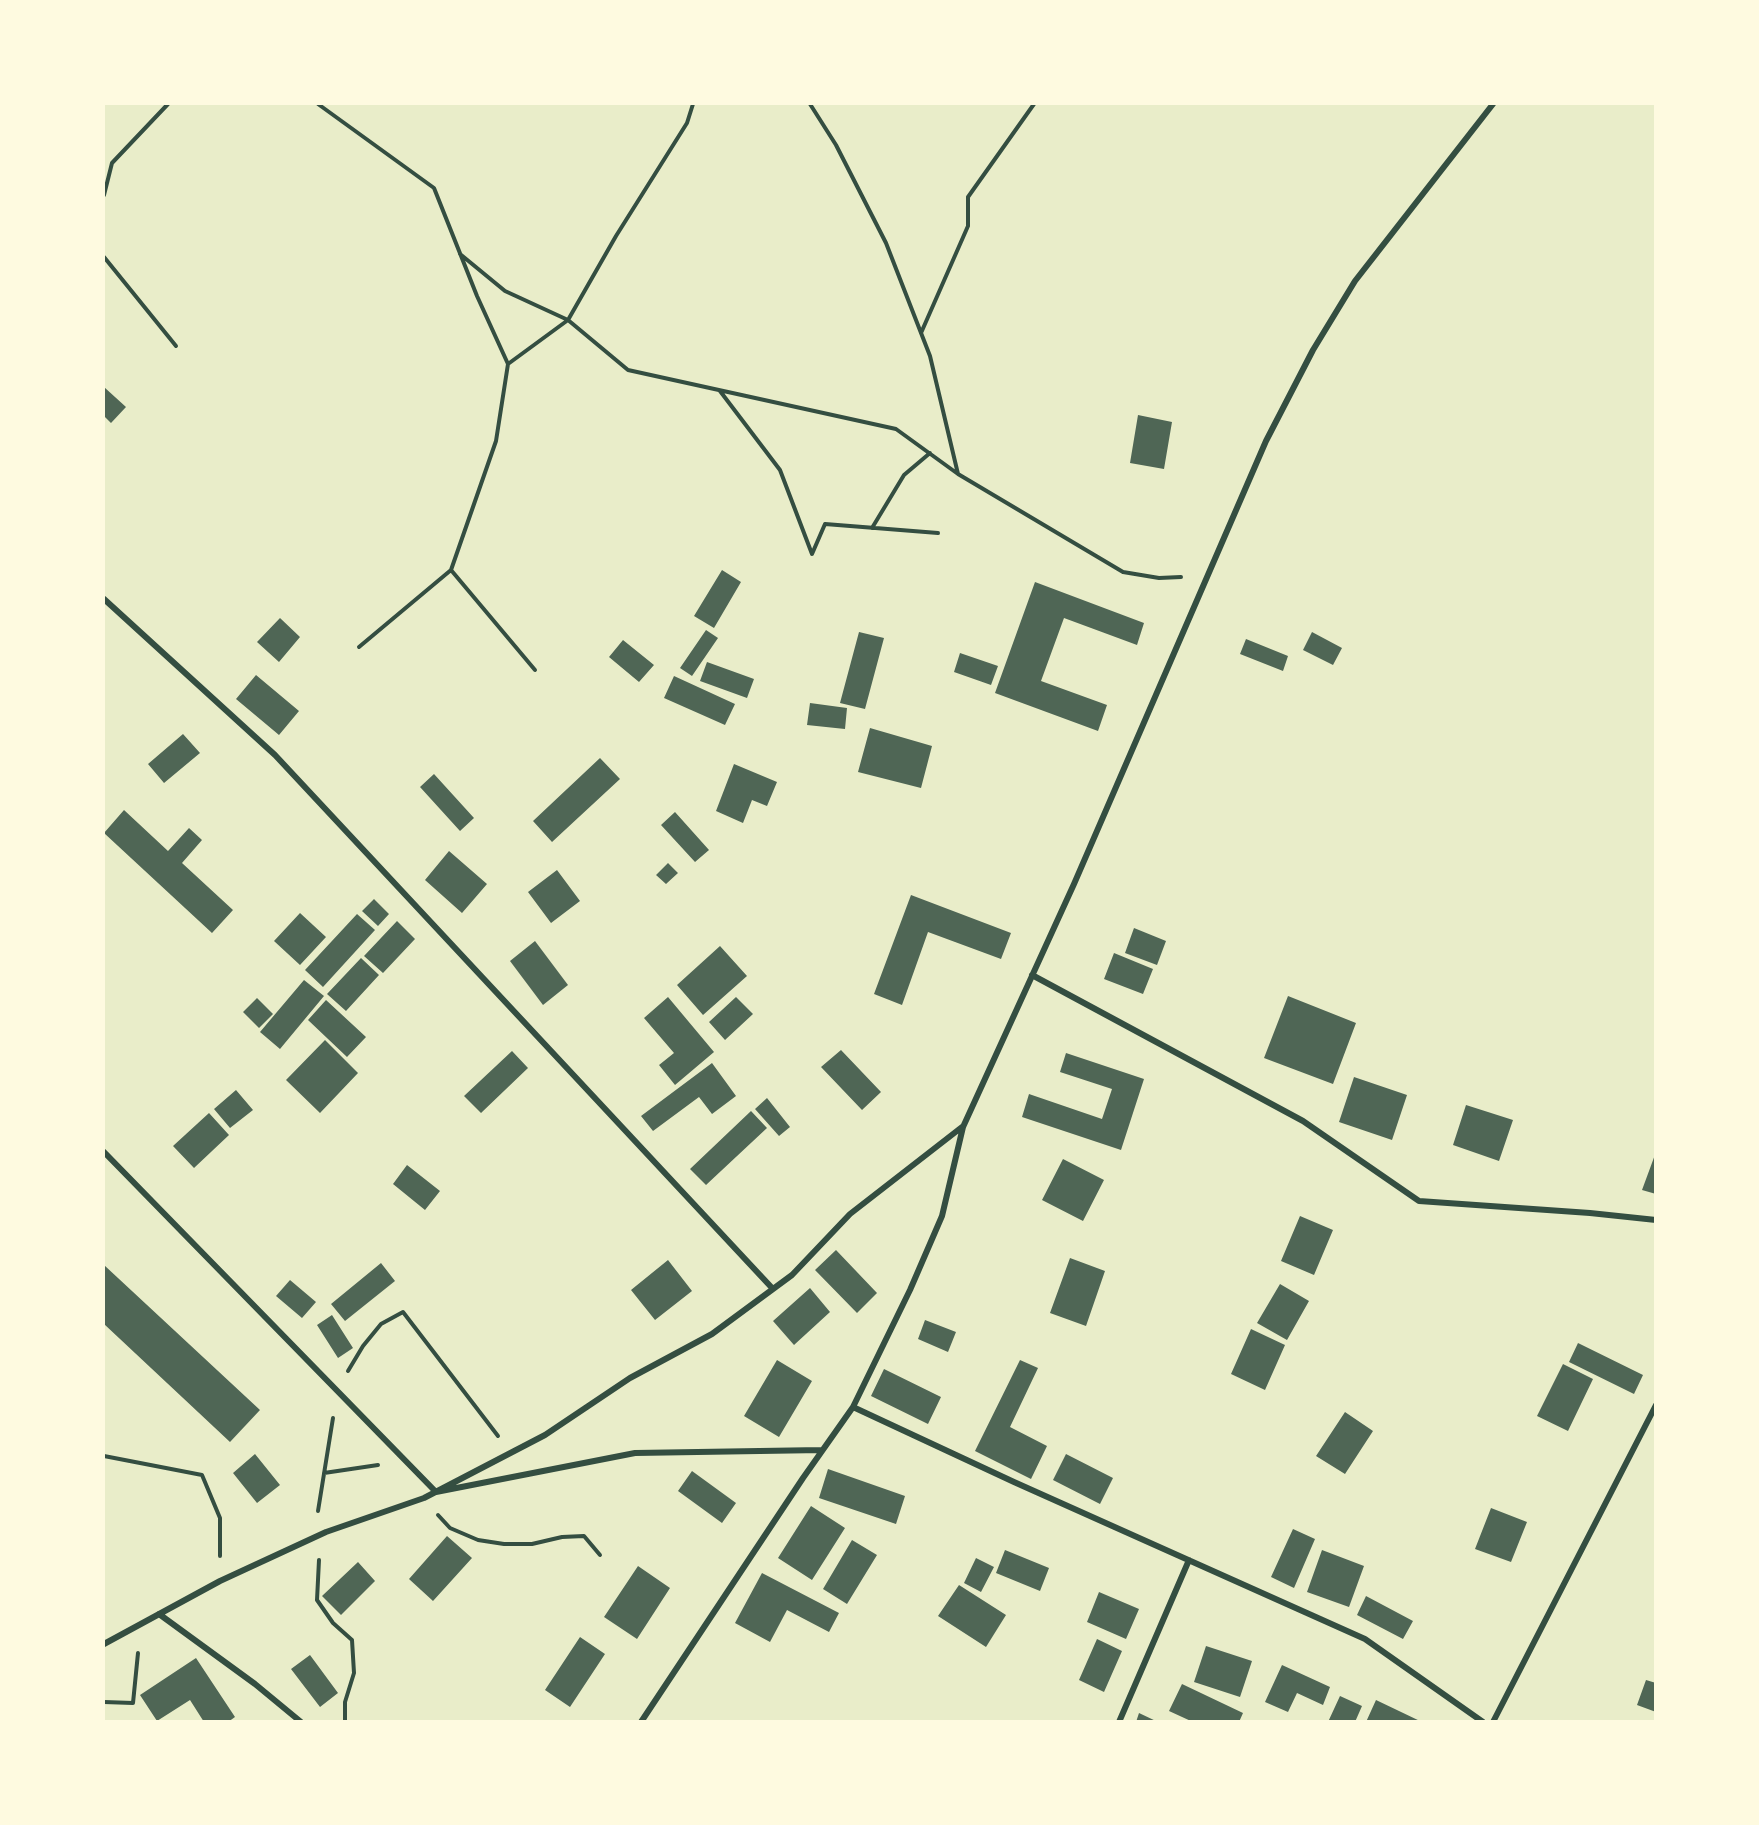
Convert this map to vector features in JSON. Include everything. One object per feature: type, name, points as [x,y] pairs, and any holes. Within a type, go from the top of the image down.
[{"type":"street","points":[[641,1722],[853,1407],[910,1290],[942,1216],[963,1127],[1074,884],[1266,441],[1313,350],[1355,281],[1493,104]]},
{"type":"street","points":[[104,599],[274,755],[773,1289]]},
{"type":"street","points":[[1032,975],[1303,1121],[1419,1201],[1656,1220]]},
{"type":"street","points":[[104,1644],[220,1581],[319,1535],[424,1498],[545,1435],[630,1378],[712,1334],[792,1275],[850,1214],[963,1127]]},
{"type":"street","points":[[104,1152],[436,1492]]},
{"type":"street","points":[[1493,1722],[1656,1405]]},
{"type":"street","points":[[853,1407],[1365,1639],[1483,1722]]},
{"type":"street","points":[[436,1492],[635,1453],[822,1450]]},
{"type":"street","points":[[1119,1722],[1142,1673],[1188,1560]]},
{"type":"street","points":[[159,1614],[255,1684],[301,1722]]},
{"type":"path","points":[[104,195],[112,163],[168,104]]},
{"type":"path","points":[[318,104],[434,188],[508,364],[496,441],[451,570],[358,647]]},
{"type":"path","points":[[508,364],[568,320],[616,236],[687,123],[693,104]]},
{"type":"path","points":[[810,104],[836,145],[886,243],[930,356],[958,474]]},
{"type":"path","points":[[921,334],[968,226],[968,197],[1034,104]]},
{"type":"path","points":[[460,254],[505,291],[568,320],[628,370],[896,429],[958,474],[1123,572],[1160,578],[1209,575]]},
{"type":"path","points":[[104,257],[176,346]]},
{"type":"path","points":[[719,390],[780,470],[812,554],[825,524],[938,533]]},
{"type":"path","points":[[872,528],[904,475],[930,453]]},
{"type":"path","points":[[451,570],[535,670]]},
{"type":"path","points":[[345,1722],[345,1702],[354,1673],[352,1640],[333,1623],[317,1600],[320,1568],[318,1504],[331,1423],[344,1376],[363,1346],[381,1324],[403,1312],[511,1453]]},
{"type":"path","points":[[104,1456],[202,1475],[220,1518],[220,1581]]},
{"type":"path","points":[[424,1498],[450,1528],[478,1540],[504,1544],[532,1544],[561,1537],[584,1536],[600,1555]]},
{"type":"path","points":[[104,1702],[133,1703],[137,1673],[138,1624]]},
{"type":"building","points":[[104,387],[126,407],[111,423],[104,416]]},
{"type":"building","points":[[1138,415],[1172,422],[1164,469],[1130,463]]},
{"type":"building","points":[[722,570],[741,582],[714,628],[694,616]]},
{"type":"building","points":[[1035,582],[1144,623],[1137,645],[1064,618],[1041,681],[1107,705],[1098,731],[995,693]]},
{"type":"building","points":[[280,618],[300,637],[279,662],[257,642]]},
{"type":"building","points":[[706,630],[718,638],[692,676],[680,668]]},
{"type":"building","points":[[859,632],[884,638],[865,709],[840,703]]},
{"type":"building","points":[[1312,632],[1342,648],[1333,665],[1303,650]]},
{"type":"building","points":[[1246,639],[1288,656],[1283,671],[1240,654]]},
{"type":"building","points":[[623,640],[654,665],[639,682],[609,657]]},
{"type":"building","points":[[960,653],[998,666],[991,685],[954,672]]},
{"type":"building","points":[[707,662],[754,679],[747,698],[700,681]]},
{"type":"building","points":[[256,675],[299,711],[279,735],[236,699]]},
{"type":"building","points":[[674,676],[735,704],[725,725],[664,698]]},
{"type":"building","points":[[810,703],[847,708],[845,729],[807,725]]},
{"type":"building","points":[[870,728],[932,746],[921,788],[858,772]]},
{"type":"building","points":[[183,734],[200,753],[164,783],[148,764]]},
{"type":"building","points":[[600,758],[620,779],[552,842],[533,821]]},
{"type":"building","points":[[734,764],[777,782],[767,806],[752,800],[743,823],[716,811]]},
{"type":"building","points":[[434,774],[474,818],[460,831],[420,787]]},
{"type":"building","points":[[124,810],[168,851],[189,828],[202,840],[182,863],[233,910],[212,933],[104,833]]},
{"type":"building","points":[[675,812],[709,850],[695,862],[661,825]]},
{"type":"building","points":[[449,851],[487,884],[462,913],[425,880]]},
{"type":"building","points":[[668,863],[678,873],[666,884],[656,875]]},
{"type":"building","points":[[557,870],[580,901],[551,923],[528,892]]},
{"type":"building","points":[[911,895],[1011,933],[1001,959],[928,932],[902,1005],[874,994]]},
{"type":"building","points":[[374,899],[389,914],[378,926],[362,911]]},
{"type":"building","points":[[300,913],[326,937],[300,965],[274,941]]},
{"type":"building","points":[[357,914],[375,930],[323,987],[305,970]]},
{"type":"building","points":[[397,921],[415,939],[383,973],[364,956]]},
{"type":"building","points":[[1134,928],[1166,941],[1157,965],[1125,953]]},
{"type":"building","points":[[535,941],[568,985],[543,1005],[510,961]]},
{"type":"building","points":[[720,946],[747,976],[703,1015],[677,985]]},
{"type":"building","points":[[1114,953],[1153,969],[1143,994],[1104,979]]},
{"type":"building","points":[[361,958],[379,975],[346,1011],[327,994]]},
{"type":"building","points":[[304,980],[324,996],[280,1049],[260,1032]]},
{"type":"building","points":[[1288,996],[1356,1023],[1333,1084],[1264,1058]]},
{"type":"building","points":[[668,997],[714,1052],[675,1085],[659,1065],[674,1053],[644,1018]]},
{"type":"building","points":[[736,997],[753,1014],[725,1040],[709,1022]]},
{"type":"building","points":[[257,998],[273,1014],[259,1028],[243,1012]]},
{"type":"building","points":[[326,1000],[366,1037],[347,1057],[308,1020]]},
{"type":"building","points":[[325,1040],[358,1073],[320,1113],[286,1080]]},
{"type":"building","points":[[841,1050],[881,1092],[862,1110],[821,1067]]},
{"type":"building","points":[[512,1051],[528,1068],[481,1113],[464,1096]]},
{"type":"building","points":[[1066,1053],[1144,1079],[1121,1150],[1022,1117],[1029,1094],[1102,1119],[1112,1089],[1060,1072]]},
{"type":"building","points":[[712,1063],[736,1096],[712,1114],[699,1097],[653,1131],[641,1116]]},
{"type":"building","points":[[1354,1077],[1407,1095],[1392,1140],[1339,1122]]},
{"type":"building","points":[[236,1090],[253,1110],[230,1128],[214,1109]]},
{"type":"building","points":[[767,1098],[790,1127],[779,1136],[755,1109]]},
{"type":"building","points":[[1466,1105],[1513,1120],[1499,1161],[1453,1145]]},
{"type":"building","points":[[751,1111],[767,1128],[706,1185],[690,1169]]},
{"type":"building","points":[[209,1113],[229,1135],[194,1168],[173,1146]]},
{"type":"building","points":[[1656,1152],[1656,1194],[1642,1190]]},
{"type":"building","points":[[1063,1159],[1104,1180],[1083,1221],[1042,1200]]},
{"type":"building","points":[[407,1165],[440,1191],[425,1210],[393,1184]]},
{"type":"building","points":[[1300,1216],[1333,1230],[1314,1275],[1281,1261]]},
{"type":"building","points":[[836,1250],[877,1293],[857,1313],[815,1270]]},
{"type":"building","points":[[1070,1258],[1105,1271],[1086,1326],[1050,1313]]},
{"type":"building","points":[[668,1260],[692,1291],[655,1320],[631,1290]]},
{"type":"building","points":[[381,1263],[395,1281],[345,1321],[331,1304]]},
{"type":"building","points":[[104,1265],[260,1410],[230,1442],[104,1324]]},
{"type":"building","points":[[290,1280],[316,1302],[302,1318],[276,1296]]},
{"type":"building","points":[[1280,1284],[1309,1301],[1287,1340],[1257,1323]]},
{"type":"building","points":[[810,1288],[830,1312],[794,1345],[773,1321]]},
{"type":"building","points":[[332,1315],[353,1348],[338,1358],[317,1325]]},
{"type":"building","points":[[925,1320],[956,1332],[948,1352],[918,1339]]},
{"type":"building","points":[[1251,1329],[1285,1345],[1265,1390],[1231,1374]]},
{"type":"building","points":[[1578,1343],[1643,1375],[1634,1394],[1569,1362]]},
{"type":"building","points":[[777,1360],[812,1381],[779,1437],[744,1416]]},
{"type":"building","points":[[1020,1360],[1038,1368],[1010,1427],[1047,1446],[1031,1479],[975,1451]]},
{"type":"building","points":[[1563,1364],[1593,1379],[1568,1431],[1537,1416]]},
{"type":"building","points":[[884,1369],[941,1397],[928,1424],[871,1396]]},
{"type":"building","points":[[1345,1412],[1373,1431],[1345,1474],[1316,1456]]},
{"type":"building","points":[[255,1454],[280,1485],[257,1503],[233,1473]]},
{"type":"building","points":[[1066,1454],[1113,1478],[1100,1504],[1053,1480]]},
{"type":"building","points":[[828,1469],[905,1496],[896,1524],[819,1498]]},
{"type":"building","points":[[692,1471],[736,1503],[722,1523],[678,1491]]},
{"type":"building","points":[[811,1506],[845,1528],[812,1580],[778,1558]]},
{"type":"building","points":[[1491,1508],[1527,1522],[1511,1562],[1475,1549]]},
{"type":"building","points":[[1293,1529],[1315,1539],[1294,1588],[1271,1577]]},
{"type":"building","points":[[447,1536],[472,1558],[433,1601],[409,1579]]},
{"type":"building","points":[[852,1540],[877,1555],[847,1604],[823,1589]]},
{"type":"building","points":[[1005,1550],[1049,1568],[1040,1591],[996,1573]]},
{"type":"building","points":[[1322,1550],[1364,1566],[1349,1607],[1307,1592]]},
{"type":"building","points":[[976,1558],[994,1567],[981,1592],[964,1583]]},
{"type":"building","points":[[358,1562],[375,1581],[341,1615],[322,1596]]},
{"type":"building","points":[[638,1566],[670,1588],[637,1639],[604,1617]]},
{"type":"building","points":[[762,1573],[839,1613],[829,1632],[787,1610],[770,1642],[735,1623]]},
{"type":"building","points":[[959,1585],[1006,1615],[986,1647],[938,1616]]},
{"type":"building","points":[[1099,1592],[1139,1609],[1126,1639],[1087,1622]]},
{"type":"building","points":[[1366,1596],[1413,1621],[1403,1639],[1357,1615]]},
{"type":"building","points":[[580,1637],[605,1654],[570,1707],[545,1690]]},
{"type":"building","points":[[1097,1639],[1122,1651],[1104,1692],[1079,1680]]},
{"type":"building","points":[[1206,1646],[1252,1661],[1240,1697],[1194,1682]]},
{"type":"building","points":[[310,1655],[338,1693],[320,1707],[291,1669]]},
{"type":"building","points":[[196,1658],[235,1717],[228,1722],[204,1722],[190,1700],[157,1721],[140,1695]]},
{"type":"building","points":[[1282,1665],[1330,1687],[1323,1705],[1297,1693],[1288,1712],[1265,1702]]},
{"type":"building","points":[[1646,1680],[1656,1683],[1656,1712],[1637,1705]]},
{"type":"building","points":[[1182,1684],[1243,1713],[1239,1722],[1193,1722],[1169,1711]]},
{"type":"building","points":[[1340,1696],[1362,1706],[1355,1722],[1328,1722]]},
{"type":"building","points":[[1376,1700],[1422,1722],[1366,1722]]},
{"type":"building","points":[[1139,1713],[1158,1722],[1136,1722]]}]
